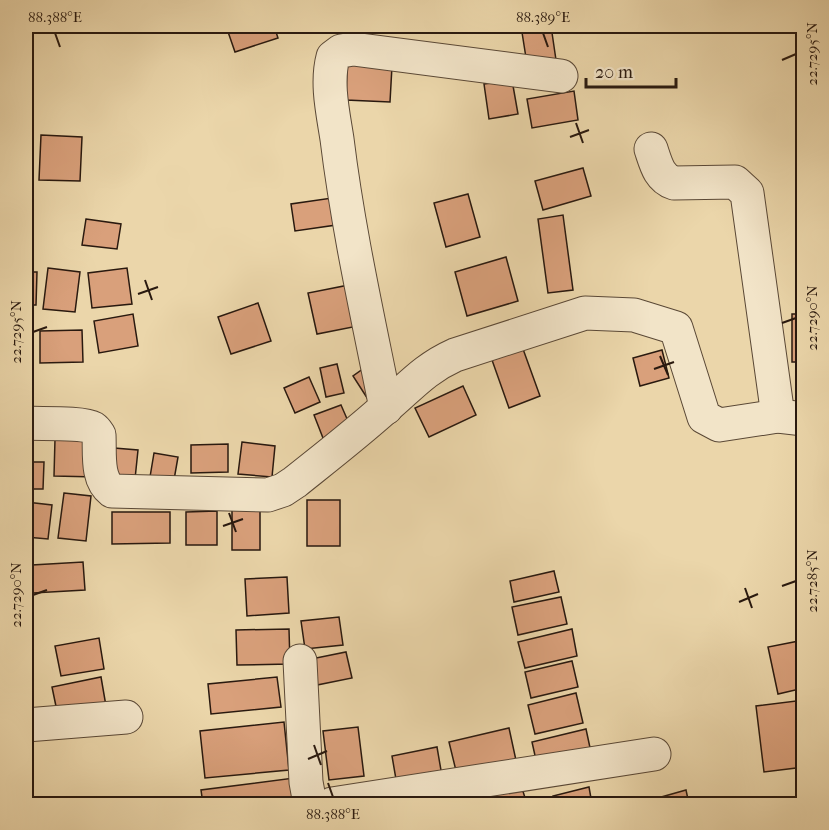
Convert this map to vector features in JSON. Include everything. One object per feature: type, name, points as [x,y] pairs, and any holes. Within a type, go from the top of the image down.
[{"type":"street","points":[[386,408],[345,205],[331,93],[330,68],[333,57],[341,51],[353,49],[561,76]]},
{"type":"street","points":[[26,423],[90,426],[95,429],[99,435],[102,477],[106,486],[112,491],[268,495],[284,490],[295,482],[386,408],[420,375],[435,364],[455,355],[585,313],[634,315],[676,328],[704,417],[720,425],[791,418],[747,193],[735,182],[674,183],[666,180],[660,173],[651,149]]},
{"type":"street","points":[[300,661],[306,782],[310,804]]},
{"type":"street","points":[[26,725],[126,717]]},
{"type":"street","points":[[332,804],[654,754]]},
{"type":"building","points":[[226,26],[274,26],[278,38],[235,52]]},
{"type":"building","points":[[521,26],[551,26],[556,60],[527,64]]},
{"type":"building","points":[[347,64],[392,66],[390,102],[346,100]]},
{"type":"building","points":[[512,80],[518,114],[489,119],[484,84]]},
{"type":"building","points":[[574,91],[578,120],[532,128],[527,99]]},
{"type":"building","points":[[41,135],[82,137],[80,181],[39,180]]},
{"type":"building","points":[[583,168],[591,196],[543,210],[535,181]]},
{"type":"building","points":[[468,194],[480,237],[446,247],[434,203]]},
{"type":"building","points":[[332,198],[336,225],[295,231],[291,204]]},
{"type":"building","points":[[563,215],[573,290],[548,293],[538,219]]},
{"type":"building","points":[[86,219],[121,224],[117,249],[82,245]]},
{"type":"building","points":[[506,257],[518,301],[467,316],[455,272]]},
{"type":"building","points":[[48,268],[80,272],[75,312],[43,309]]},
{"type":"building","points":[[127,268],[132,304],[92,308],[88,273]]},
{"type":"building","points":[[26,272],[37,272],[36,305],[26,305]]},
{"type":"building","points":[[349,285],[358,326],[317,334],[308,293]]},
{"type":"building","points":[[258,303],[271,341],[231,354],[218,317]]},
{"type":"building","points":[[133,314],[138,346],[99,353],[94,321]]},
{"type":"building","points":[[792,314],[804,314],[804,362],[792,362]]},
{"type":"building","points":[[82,330],[83,362],[40,363],[40,331]]},
{"type":"building","points":[[523,349],[540,396],[509,408],[492,360]]},
{"type":"building","points":[[662,350],[669,378],[640,386],[633,358]]},
{"type":"building","points":[[337,364],[344,393],[326,397],[320,368]]},
{"type":"building","points":[[370,364],[371,404],[353,376]]},
{"type":"building","points":[[309,377],[320,402],[295,413],[284,388]]},
{"type":"building","points":[[463,386],[476,415],[429,437],[415,408]]},
{"type":"building","points":[[341,405],[351,428],[323,438],[314,415]]},
{"type":"building","points":[[55,439],[98,441],[97,477],[54,476]]},
{"type":"building","points":[[242,442],[275,446],[272,477],[238,474]]},
{"type":"building","points":[[228,444],[228,472],[191,473],[191,445]]},
{"type":"building","points":[[114,448],[138,450],[135,479],[111,477]]},
{"type":"building","points":[[154,453],[178,457],[174,480],[150,477]]},
{"type":"building","points":[[26,462],[44,462],[43,489],[26,489]]},
{"type":"building","points":[[64,493],[91,496],[86,541],[58,538]]},
{"type":"building","points":[[307,500],[340,500],[340,546],[307,546]]},
{"type":"building","points":[[26,502],[52,505],[48,539],[26,537]]},
{"type":"building","points":[[232,508],[260,508],[260,550],[232,550]]},
{"type":"building","points":[[217,511],[217,545],[186,545],[186,512]]},
{"type":"building","points":[[112,512],[170,512],[170,543],[112,544]]},
{"type":"building","points":[[83,562],[85,590],[33,593],[32,565]]},
{"type":"building","points":[[554,571],[559,592],[514,602],[510,581]]},
{"type":"building","points":[[287,577],[289,613],[247,616],[245,579]]},
{"type":"building","points":[[561,597],[567,624],[518,635],[512,607]]},
{"type":"building","points":[[339,617],[343,645],[305,649],[301,621]]},
{"type":"building","points":[[289,629],[290,664],[237,665],[236,630]]},
{"type":"building","points":[[572,629],[577,656],[525,668],[518,642]]},
{"type":"building","points":[[99,638],[104,669],[61,676],[55,646]]},
{"type":"building","points":[[804,640],[804,688],[778,694],[768,647]]},
{"type":"building","points":[[346,652],[352,678],[312,686],[306,660]]},
{"type":"building","points":[[572,661],[578,687],[531,698],[525,672]]},
{"type":"building","points":[[101,677],[106,706],[58,716],[52,687]]},
{"type":"building","points":[[277,677],[281,707],[211,714],[208,684]]},
{"type":"building","points":[[576,693],[583,723],[535,734],[528,705]]},
{"type":"building","points":[[804,700],[804,767],[764,772],[756,706]]},
{"type":"building","points":[[284,722],[289,770],[205,778],[200,731]]},
{"type":"building","points":[[358,727],[364,776],[329,780],[323,731]]},
{"type":"building","points":[[509,728],[517,765],[458,779],[449,742]]},
{"type":"building","points":[[586,729],[592,757],[538,769],[532,742]]},
{"type":"building","points":[[437,747],[443,782],[398,791],[392,756]]},
{"type":"building","points":[[294,778],[298,804],[203,804],[201,790]]},
{"type":"building","points":[[520,782],[527,804],[472,804],[470,796]]},
{"type":"building","points":[[589,787],[592,804],[555,804],[553,796]]},
{"type":"building","points":[[686,790],[689,804],[648,804],[647,801]]}]
